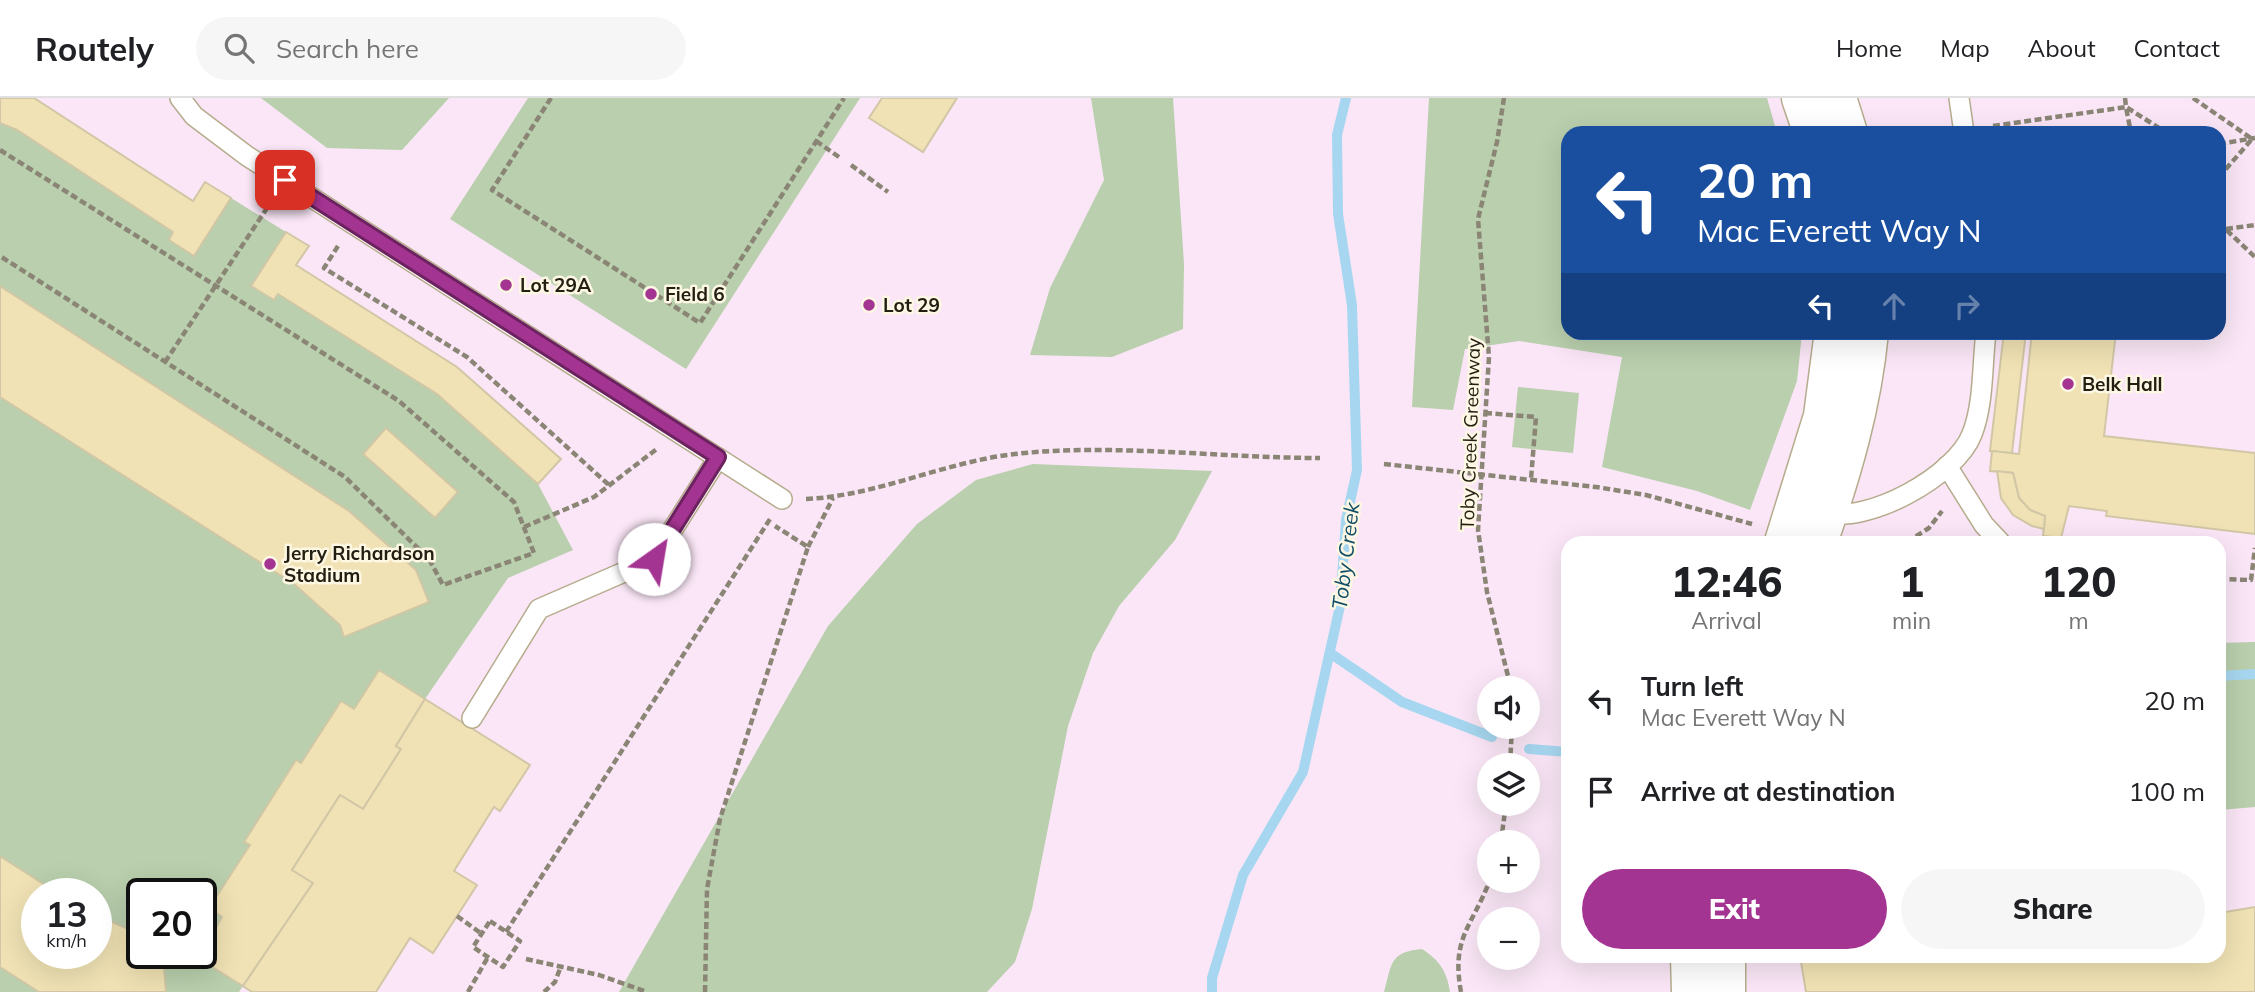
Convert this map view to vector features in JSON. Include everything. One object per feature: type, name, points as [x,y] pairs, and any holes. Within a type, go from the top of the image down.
[{"type":"street","points":[[1801,98],[1811,126]]},
{"type":"street","points":[[1837,98],[1846,126]]},
{"type":"street","points":[[1814,520],[1833,340]]},
{"type":"street","points":[[1814,520],[1860,400],[1868,340]]},
{"type":"street","points":[[1770,534],[1814,520]]},
{"type":"street","points":[[1690,963],[1691,992]]},
{"type":"street","points":[[1726,963],[1726,992]]},
{"type":"lane","points":[[180,98],[215,133],[285,180],[782,499]]},
{"type":"lane","points":[[1959,98],[1963,126]]},
{"type":"lane","points":[[1814,520],[1845,517],[1887,503],[1923,486],[1947,466],[1973,432],[1985,340]]},
{"type":"lane","points":[[472,718],[539,609],[654,559],[718,457]]},
{"type":"lane","points":[[1947,466],[1984,525],[1994,536]]},
{"type":"path","points":[[551,98],[492,190],[700,323],[844,98]]},
{"type":"path","name":"Toby Creek Greenway","points":[[1504,98],[1497,142],[1478,219],[1489,329],[1478,530],[1488,592],[1508,676]]},
{"type":"path","points":[[2125,98],[2130,126]]},
{"type":"path","points":[[2193,98],[2253,139]]},
{"type":"path","points":[[1993,126],[2126,107],[2156,126]]},
{"type":"path","points":[[2226,143],[2253,139]]},
{"type":"path","points":[[2226,169],[2253,139]]},
{"type":"path","points":[[816,141],[839,157]]},
{"type":"path","points":[[0,150],[399,401],[514,502],[534,553],[443,585],[429,559],[345,477],[0,256]]},
{"type":"path","points":[[850,165],[888,192]]},
{"type":"path","points":[[165,362],[285,180]]},
{"type":"path","points":[[2226,229],[2255,225]]},
{"type":"path","points":[[2226,229],[2255,257]]},
{"type":"path","points":[[341,243],[324,268],[467,357],[609,485]]},
{"type":"path","points":[[1485,413],[1536,417],[1531,479]]},
{"type":"path","points":[[524,527],[594,497],[659,447]]},
{"type":"path","points":[[506,932],[782,499],[834,498],[987,458],[1058,450],[1320,458]]},
{"type":"path","points":[[1384,464],[1531,479],[1646,495],[1770,534]]},
{"type":"path","points":[[705,992],[707,889],[720,819],[808,547],[834,498]]},
{"type":"path","points":[[1916,536],[1929,528],[1942,511]]},
{"type":"path","points":[[758,514],[808,547]]},
{"type":"path","points":[[2226,579],[2251,580],[2255,549]]},
{"type":"path","points":[[1461,992],[1457,959],[1467,923],[1483,893]]},
{"type":"path","points":[[457,916],[482,934]]},
{"type":"path","points":[[490,921],[520,941],[503,967],[473,947],[482,934],[490,921]]},
{"type":"path","points":[[468,992],[488,957]]},
{"type":"path","points":[[526,959],[599,975],[647,992]]},
{"type":"path","points":[[544,992],[555,982],[561,966]]},
{"type":"shaded area","points":[[0,98],[2255,98],[2255,992],[0,992]]},
{"type":"green space","points":[[261,98],[449,98],[402,150],[327,148]]},
{"type":"green space","name":"Field 6","points":[[528,98],[860,98],[686,369],[450,219]]},
{"type":"green space","points":[[1091,98],[1173,98],[1184,264],[1183,329],[1112,357],[1030,355],[1050,288],[1104,180]]},
{"type":"green space","points":[[1429,98],[1767,98],[1775,126],[1561,126],[1561,340],[1801,340],[1797,381],[1750,510],[1697,491],[1602,467],[1622,357],[1519,341],[1465,349],[1453,410],[1412,407]]},
{"type":"green space","name":"Jerry Richardson Stadium","points":[[0,123],[17,130],[173,232],[169,240],[194,256],[231,198],[286,232],[251,286],[274,300],[278,294],[437,394],[538,484],[573,550],[508,578],[425,699],[239,992],[0,992]]},
{"type":"green space","points":[[1518,387],[1579,393],[1573,453],[1512,447]]},
{"type":"green space","points":[[1033,464],[1212,471],[1175,540],[1119,606],[1093,653],[1068,726],[1032,909],[1015,962],[987,992],[619,992],[828,626],[917,524],[976,480]]},
{"type":"green space","points":[[2255,642],[2255,807],[2226,809],[2226,643]]},
{"type":"green space","points":[[1422,949],[1441,967],[1450,992],[1384,992],[1394,961],[1403,953]]},
{"type":"building","points":[[0,98],[34,98],[193,201],[205,182],[231,198],[194,256],[169,240],[173,232],[17,130],[0,123]]},
{"type":"building","points":[[882,98],[957,98],[923,152],[869,118]]},
{"type":"building","points":[[286,232],[309,246],[296,265],[457,367],[561,459],[538,484],[437,394],[278,294],[274,300],[251,286]]},
{"type":"building","points":[[0,286],[349,511],[416,570],[429,602],[344,637],[340,625],[294,584],[0,397]]},
{"type":"building","points":[[2003,340],[2025,340],[2012,453],[1990,451]]},
{"type":"building","name":"Belk Hall","points":[[2031,340],[2115,340],[2104,436],[2255,453],[2255,534],[2106,516],[2107,511],[2069,506],[2062,536],[2043,536],[2045,516],[2030,510],[2019,498],[2013,473],[1990,471],[1992,451],[2019,454]]},
{"type":"building","points":[[386,428],[458,492],[435,518],[363,454]]},
{"type":"building","points":[[1997,471],[2013,473],[2019,498],[2030,510],[2045,516],[2044,529],[2032,526],[2013,515],[2001,498]]},
{"type":"building","points":[[379,670],[425,699],[396,746],[401,749],[363,809],[340,795],[292,870],[313,883],[243,986],[215,969],[217,926],[222,917],[217,914],[217,896],[250,845],[244,842],[296,760],[301,763],[341,701],[354,709]]},
{"type":"building","points":[[425,699],[530,765],[500,811],[494,807],[454,871],[477,885],[433,953],[410,938],[376,992],[252,992],[243,986],[313,883],[292,870],[340,795],[363,809],[401,749],[396,746]]},
{"type":"building","points":[[0,856],[34,878],[21,878],[21,969],[112,969],[112,922],[126,928],[126,969],[164,969],[166,992],[39,992],[0,967]]},
{"type":"building","points":[[2255,907],[2255,992],[1806,992],[1801,963],[2226,963],[2226,912]]},
{"type":"waterway","name":"Toby Creek","points":[[1212,992],[1212,978],[1243,875],[1303,772],[1340,606],[1346,520],[1357,470],[1352,305],[1338,214],[1337,135],[1346,98]]},
{"type":"waterway","points":[[1330,653],[1402,702],[1477,731]]},
{"type":"waterway","points":[[2226,676],[2255,674]]},
{"type":"waterway","points":[[1529,749],[1561,751]]},
{"type":"place","name":"Lot 29A","points":[[506,285]]},
{"type":"place","name":"Field 6","points":[[651,294]]},
{"type":"place","name":"Lot 29","points":[[869,305]]},
{"type":"place","name":"Belk Hall","points":[[2068,384]]},
{"type":"place","name":"Jerry Richardson Stadium","points":[[270,564]]},
{"type":"route","points":[[285,180],[718,457],[654,559]]}]
